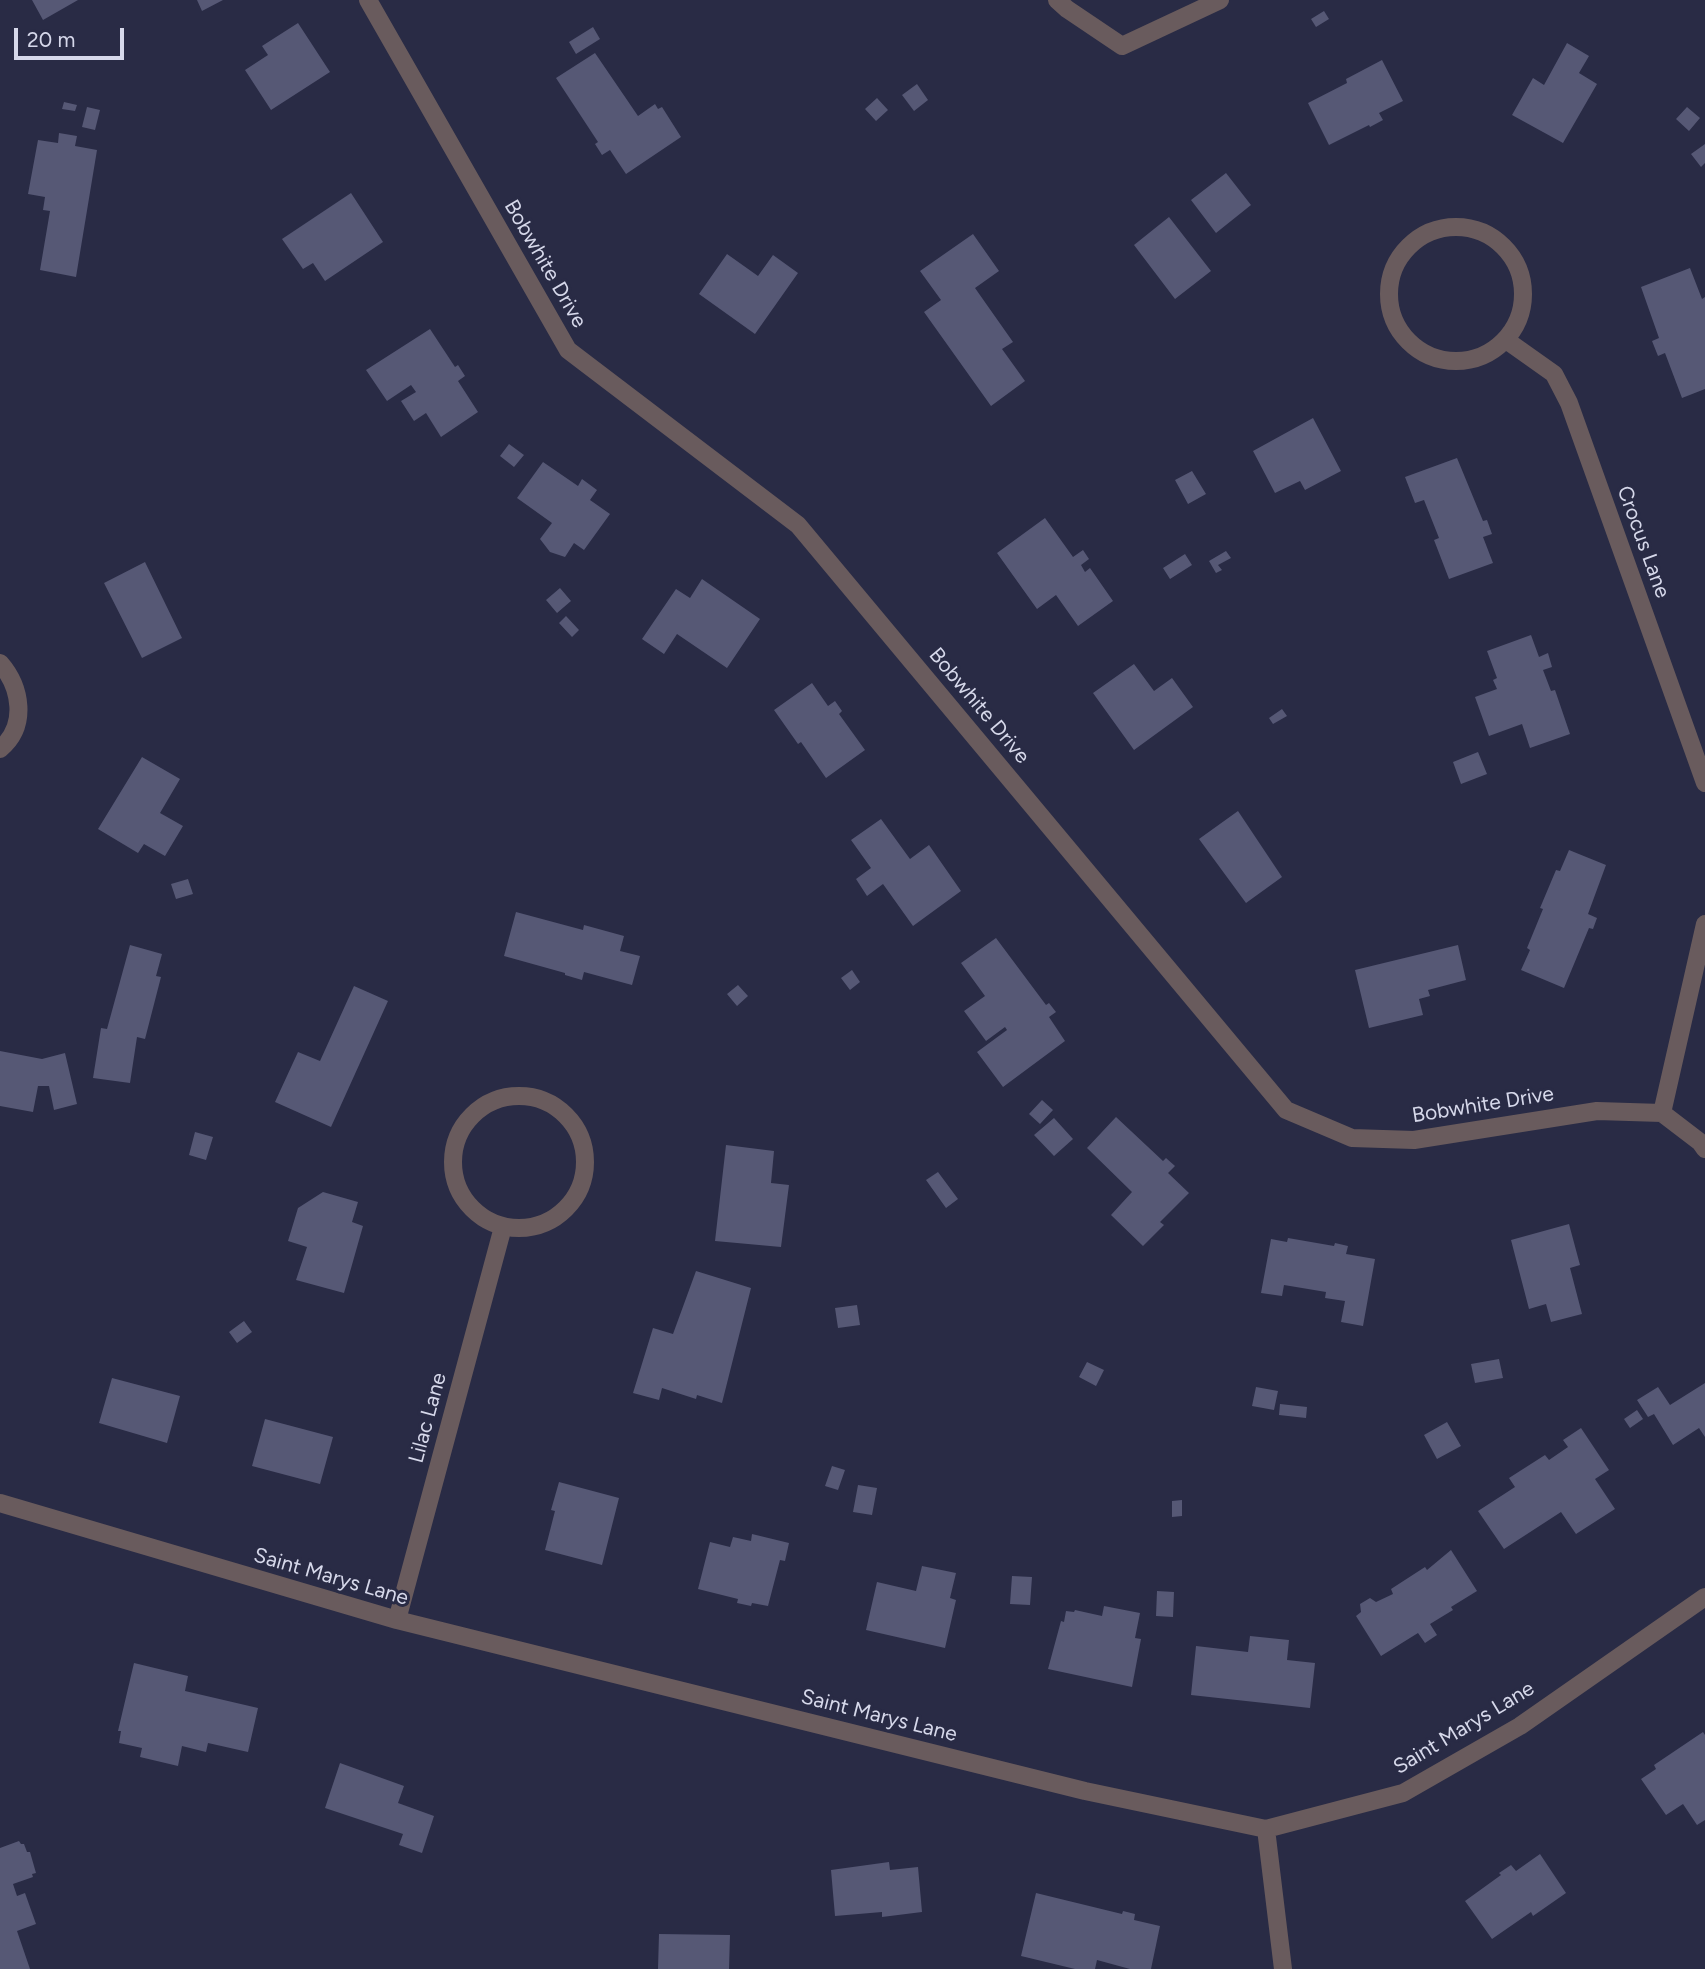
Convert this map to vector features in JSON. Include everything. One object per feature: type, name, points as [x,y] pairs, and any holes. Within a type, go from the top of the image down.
[{"type":"street","name":"Bobwhite Drive","points":[[368,0],[568,350],[799,524],[1286,1110],[1352,1138],[1414,1140],[1597,1111],[1662,1113]]},
{"type":"street","points":[[1057,0],[1066,9],[1122,46],[1220,0]]},
{"type":"street","points":[[1451,226],[1484,231],[1503,244],[1517,264],[1524,286],[1519,321],[1506,340],[1486,355],[1463,361],[1440,359],[1418,350],[1401,334],[1391,312],[1388,293],[1393,270],[1405,249],[1428,232],[1451,226]]},
{"type":"street","name":"Crocus Lane","points":[[1506,340],[1554,374],[1569,403],[1705,783]]},
{"type":"street","points":[[0,663],[13,680],[19,709],[15,728],[0,749]]},
{"type":"street","points":[[1705,924],[1662,1113],[1700,1142],[1705,1149]]},
{"type":"street","points":[[529,1096],[551,1104],[569,1119],[583,1143],[585,1167],[580,1189],[567,1208],[548,1222],[526,1229],[503,1227],[474,1212],[460,1194],[452,1172],[453,1149],[461,1128],[477,1110],[497,1099],[529,1096]]},
{"type":"street","name":"Lilac Lane","points":[[397,1620],[503,1227]]},
{"type":"street","name":"Saint Marys Lane","points":[[0,1503],[397,1620],[1085,1791],[1266,1829],[1403,1793],[1520,1726],[1705,1597]]},
{"type":"street","points":[[1266,1829],[1283,1969]]},
{"type":"building","points":[[32,0],[78,0],[43,20]]},
{"type":"building","points":[[197,0],[223,0],[202,11]]},
{"type":"building","points":[[1324,11],[1329,19],[1316,27],[1311,19]]},
{"type":"building","points":[[298,23],[330,72],[271,110],[245,70],[268,55],[262,46]]},
{"type":"building","points":[[593,27],[600,39],[576,54],[569,42]]},
{"type":"building","points":[[1567,43],[1589,56],[1579,73],[1597,84],[1563,143],[1512,115],[1533,78],[1544,85]]},
{"type":"building","points":[[595,53],[638,116],[655,104],[658,109],[662,107],[681,137],[626,174],[610,150],[602,155],[595,144],[598,142],[556,78]]},
{"type":"building","points":[[1382,60],[1403,101],[1379,113],[1383,120],[1329,145],[1308,103],[1347,83],[1346,79]]},
{"type":"building","points":[[917,84],[928,100],[914,111],[902,95]]},
{"type":"building","points":[[877,98],[888,110],[876,121],[865,109]]},
{"type":"building","points":[[64,102],[77,105],[75,111],[62,109]]},
{"type":"building","points":[[87,107],[100,110],[95,130],[82,127]]},
{"type":"building","points":[[1687,107],[1700,118],[1689,131],[1676,119]]},
{"type":"building","points":[[59,133],[77,136],[75,146],[97,150],[76,277],[40,270],[50,211],[43,210],[45,197],[28,194],[38,140],[58,143]]},
{"type":"building","points":[[1705,144],[1705,163],[1701,167],[1691,154]]},
{"type":"building","points":[[1226,173],[1251,205],[1216,233],[1191,200]]},
{"type":"building","points":[[351,193],[383,242],[325,281],[313,263],[303,269],[282,239]]},
{"type":"building","points":[[1169,217],[1211,271],[1175,299],[1134,245]]},
{"type":"building","points":[[973,234],[999,271],[975,288],[1013,342],[1002,349],[1025,381],[991,406],[924,312],[941,300],[920,271]]},
{"type":"building","points":[[727,254],[758,276],[773,255],[798,273],[755,334],[699,294]]},
{"type":"building","points":[[1690,268],[1702,299],[1705,297],[1705,389],[1682,398],[1665,353],[1658,356],[1652,341],[1659,338],[1641,287]]},
{"type":"building","points":[[430,329],[455,367],[458,365],[465,376],[458,381],[478,412],[441,437],[426,413],[414,421],[401,401],[416,392],[411,385],[387,401],[366,370]]},
{"type":"building","points":[[1313,418],[1341,471],[1305,490],[1300,481],[1275,493],[1253,451]]},
{"type":"building","points":[[509,444],[524,455],[514,467],[500,456]]},
{"type":"building","points":[[1457,458],[1483,521],[1487,520],[1492,534],[1483,537],[1493,563],[1449,579],[1434,540],[1439,538],[1424,500],[1415,503],[1405,477]]},
{"type":"building","points":[[543,462],[578,486],[582,479],[597,490],[590,500],[610,514],[584,550],[574,543],[565,557],[550,552],[540,539],[552,523],[517,498]]},
{"type":"building","points":[[1192,471],[1206,494],[1188,504],[1175,480]]},
{"type":"building","points":[[1045,518],[1073,557],[1083,550],[1089,559],[1081,565],[1085,572],[1090,568],[1113,601],[1078,626],[1056,595],[1037,609],[997,553]]},
{"type":"building","points":[[1226,551],[1231,558],[1218,565],[1222,570],[1216,573],[1209,561]]},
{"type":"building","points":[[1185,554],[1192,565],[1170,579],[1163,568]]},
{"type":"building","points":[[145,562],[182,638],[142,658],[104,583]]},
{"type":"building","points":[[702,579],[760,619],[727,668],[677,634],[664,654],[642,639],[676,589],[690,598]]},
{"type":"building","points":[[560,588],[571,601],[557,613],[546,600]]},
{"type":"building","points":[[566,616],[579,630],[572,637],[559,623]]},
{"type":"building","points":[[1531,635],[1539,657],[1548,653],[1552,667],[1543,670],[1551,691],[1555,690],[1570,734],[1530,748],[1522,724],[1489,736],[1475,697],[1497,689],[1493,680],[1497,678],[1487,651]]},
{"type":"building","points":[[1134,664],[1154,691],[1172,678],[1193,707],[1134,750],[1093,693]]},
{"type":"building","points":[[812,683],[828,706],[835,701],[842,711],[839,714],[865,750],[826,778],[774,710]]},
{"type":"building","points":[[1282,709],[1287,716],[1273,724],[1269,718]]},
{"type":"building","points":[[1478,752],[1487,774],[1461,784],[1453,762]]},
{"type":"building","points":[[142,757],[180,779],[160,813],[183,826],[165,856],[144,844],[138,853],[98,829]]},
{"type":"building","points":[[1238,811],[1282,877],[1246,903],[1199,839]]},
{"type":"building","points":[[881,819],[910,859],[929,845],[961,891],[913,926],[883,884],[867,896],[856,879],[871,868],[851,840]]},
{"type":"building","points":[[1569,850],[1606,865],[1588,914],[1597,918],[1593,929],[1589,928],[1564,988],[1521,970],[1543,909],[1540,908],[1556,870],[1560,871]]},
{"type":"building","points":[[188,879],[193,894],[176,899],[171,884]]},
{"type":"building","points":[[516,912],[583,930],[584,925],[624,936],[620,951],[640,956],[632,985],[584,972],[582,980],[504,956]]},
{"type":"building","points":[[996,938],[1046,1005],[1049,1003],[1056,1012],[1049,1017],[1065,1041],[1003,1087],[977,1052],[1007,1030],[1005,1027],[986,1041],[964,1011],[985,996],[961,963]]},
{"type":"building","points":[[130,945],[162,954],[156,976],[161,977],[145,1039],[137,1037],[130,1083],[93,1078],[101,1028],[107,1029]]},
{"type":"building","points":[[1458,945],[1466,980],[1428,990],[1430,996],[1419,999],[1423,1015],[1369,1028],[1355,970]]},
{"type":"building","points":[[852,970],[860,982],[850,990],[841,978]]},
{"type":"building","points":[[738,985],[748,996],[737,1006],[727,994]]},
{"type":"building","points":[[354,986],[388,1001],[331,1127],[275,1102],[298,1052],[320,1061]]},
{"type":"building","points":[[0,1051],[42,1059],[65,1053],[77,1104],[54,1110],[49,1086],[38,1086],[33,1112],[0,1106]]},
{"type":"building","points":[[1042,1100],[1053,1110],[1040,1124],[1029,1114]]},
{"type":"building","points":[[1116,1117],[1163,1161],[1166,1158],[1175,1166],[1168,1173],[1189,1193],[1160,1222],[1164,1225],[1143,1246],[1111,1215],[1132,1192],[1087,1148]]},
{"type":"building","points":[[1054,1118],[1073,1139],[1054,1156],[1034,1135]]},
{"type":"building","points":[[195,1132],[213,1137],[206,1160],[189,1155]]},
{"type":"building","points":[[726,1145],[774,1151],[771,1183],[789,1185],[781,1247],[715,1241]]},
{"type":"building","points":[[938,1172],[958,1199],[946,1208],[926,1180]]},
{"type":"building","points":[[323,1192],[358,1202],[352,1222],[363,1226],[344,1293],[296,1280],[307,1247],[288,1241],[298,1208]]},
{"type":"building","points":[[1569,1224],[1580,1265],[1570,1268],[1582,1314],[1551,1322],[1546,1304],[1529,1309],[1511,1240]]},
{"type":"building","points":[[1288,1238],[1348,1246],[1346,1254],[1375,1259],[1363,1326],[1341,1322],[1345,1301],[1325,1298],[1326,1292],[1284,1285],[1282,1296],[1261,1293],[1271,1239],[1287,1242]]},
{"type":"building","points":[[696,1271],[751,1288],[722,1403],[697,1395],[696,1399],[662,1388],[659,1400],[633,1393],[653,1328],[673,1334]]},
{"type":"building","points":[[857,1305],[860,1325],[838,1328],[835,1308]]},
{"type":"building","points":[[244,1321],[252,1332],[237,1343],[229,1332]]},
{"type":"building","points":[[1499,1359],[1503,1378],[1475,1383],[1471,1364]]},
{"type":"building","points":[[1087,1362],[1104,1370],[1096,1386],[1079,1377]]},
{"type":"building","points":[[112,1378],[180,1396],[167,1443],[99,1423]]},
{"type":"building","points":[[1705,1383],[1705,1437],[1699,1428],[1673,1445],[1654,1414],[1648,1417],[1637,1400],[1658,1387],[1670,1405]]},
{"type":"building","points":[[1256,1387],[1278,1391],[1274,1410],[1252,1406]]},
{"type":"building","points":[[1280,1404],[1307,1407],[1306,1418],[1279,1415]]},
{"type":"building","points":[[1637,1410],[1643,1419],[1630,1428],[1624,1419]]},
{"type":"building","points":[[265,1419],[333,1437],[320,1484],[252,1466]]},
{"type":"building","points":[[1447,1422],[1461,1446],[1437,1459],[1424,1435]]},
{"type":"building","points":[[1581,1428],[1609,1470],[1595,1479],[1615,1509],[1576,1534],[1561,1512],[1504,1549],[1478,1511],[1515,1487],[1509,1478],[1545,1455],[1549,1460],[1568,1447],[1563,1440]]},
{"type":"building","points":[[832,1466],[845,1470],[838,1490],[825,1486]]},
{"type":"building","points":[[559,1482],[619,1498],[602,1565],[545,1550],[555,1511],[551,1510]]},
{"type":"building","points":[[858,1485],[877,1488],[872,1515],[853,1512]]},
{"type":"building","points":[[1182,1500],[1182,1516],[1172,1517],[1172,1501]]},
{"type":"building","points":[[752,1534],[789,1543],[785,1561],[780,1560],[768,1606],[737,1603],[738,1599],[698,1589],[710,1542],[730,1547],[733,1537],[751,1541]]},
{"type":"building","points":[[1451,1550],[1477,1591],[1430,1624],[1437,1635],[1425,1643],[1418,1633],[1381,1656],[1356,1616],[1361,1612],[1360,1604],[1370,1598],[1376,1602],[1393,1594],[1391,1589],[1425,1567],[1427,1570]]},
{"type":"building","points":[[922,1566],[956,1573],[950,1598],[956,1600],[945,1648],[866,1630],[877,1582],[916,1591]]},
{"type":"building","points":[[1012,1576],[1032,1577],[1030,1605],[1010,1604]]},
{"type":"building","points":[[1157,1591],[1174,1592],[1173,1617],[1156,1616]]},
{"type":"building","points":[[1104,1606],[1140,1613],[1135,1638],[1141,1639],[1132,1687],[1048,1669],[1066,1611],[1075,1610],[1102,1616]]},
{"type":"building","points":[[1250,1636],[1289,1640],[1287,1660],[1315,1663],[1310,1708],[1191,1695],[1196,1646],[1248,1652]]},
{"type":"building","points":[[134,1663],[188,1676],[185,1691],[258,1708],[248,1752],[208,1743],[206,1752],[182,1746],[178,1766],[140,1757],[142,1748],[119,1743],[121,1731],[118,1731]]},
{"type":"building","points":[[1703,1732],[1705,1820],[1697,1825],[1683,1804],[1666,1815],[1641,1779],[1656,1769],[1654,1765]]},
{"type":"building","points":[[340,1763],[404,1786],[398,1803],[434,1816],[422,1853],[399,1845],[403,1834],[325,1808]]},
{"type":"building","points":[[19,1841],[24,1844],[27,1852],[30,1852],[36,1873],[32,1874],[33,1877],[13,1884],[17,1896],[25,1893],[36,1924],[17,1931],[30,1969],[0,1969],[0,1848]]},
{"type":"building","points":[[1540,1854],[1566,1893],[1533,1916],[1531,1912],[1492,1939],[1465,1901],[1511,1865],[1516,1871]]},
{"type":"building","points":[[889,1862],[890,1870],[918,1867],[922,1912],[882,1917],[882,1912],[835,1916],[831,1870]]},
{"type":"building","points":[[1036,1893],[1122,1914],[1123,1911],[1135,1914],[1134,1920],[1160,1926],[1151,1969],[1130,1969],[1097,1960],[1095,1969],[1075,1969],[1021,1956]]},
{"type":"building","points":[[659,1934],[730,1935],[729,1969],[658,1969]]}]
